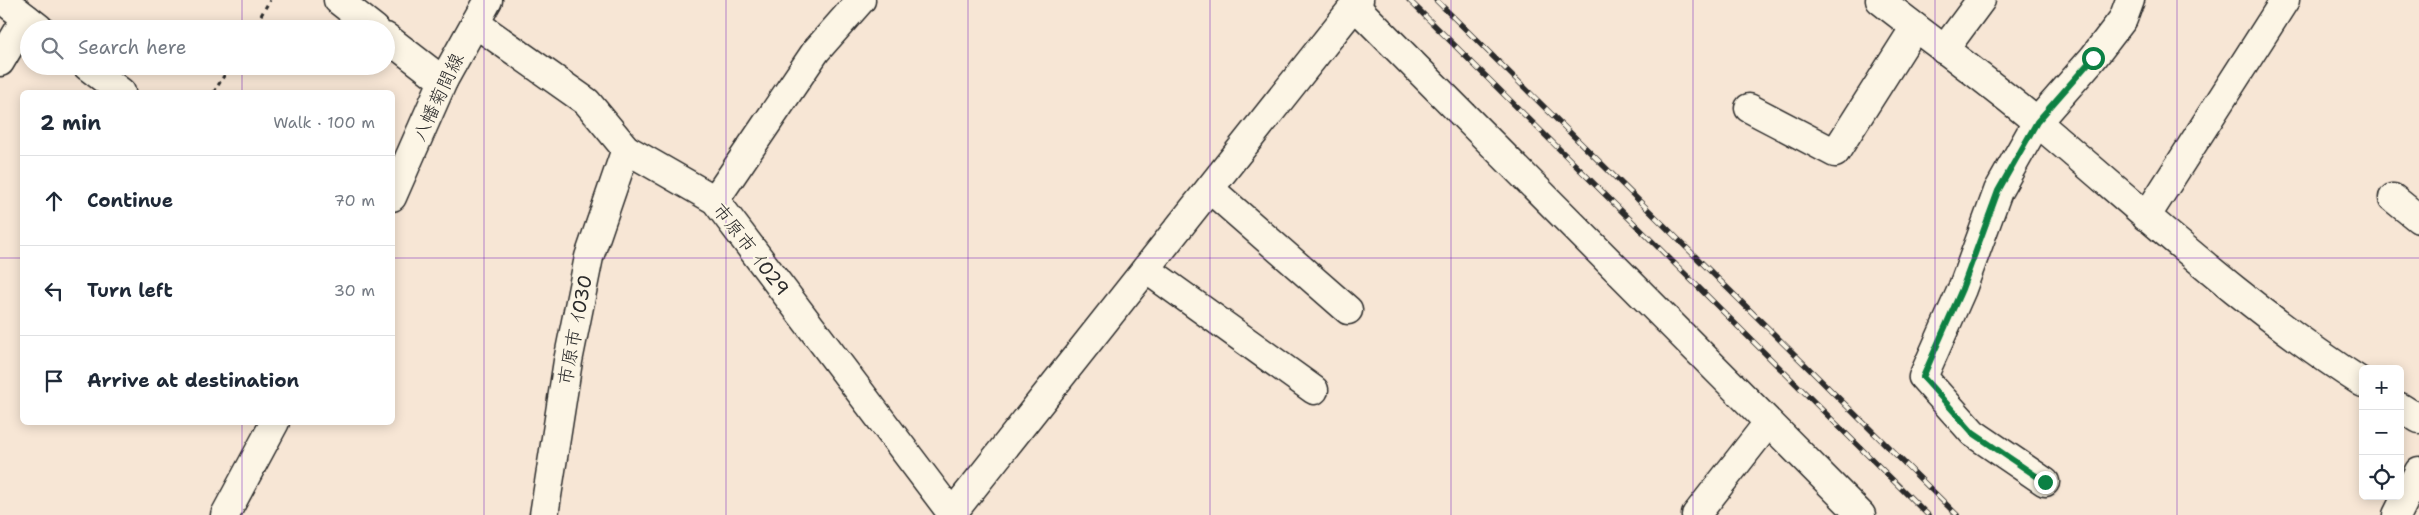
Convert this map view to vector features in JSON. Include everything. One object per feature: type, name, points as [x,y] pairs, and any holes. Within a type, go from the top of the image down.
[{"type":"street","points":[[3,0],[28,20]]},
{"type":"street","points":[[338,0],[364,20]]},
{"type":"street","points":[[715,200],[816,51],[861,0]]},
{"type":"street","points":[[1880,0],[2037,122],[2146,217],[2320,355],[2359,379]]},
{"type":"street","points":[[1944,50],[1981,0]]},
{"type":"street","points":[[2045,482],[1973,433],[1923,377],[1962,289],[1998,191],[2037,122],[2093,58],[2123,19],[2130,0]]},
{"type":"street","points":[[2146,217],[2285,0]]},
{"type":"street","points":[[952,515],[1357,3],[1768,423],[1861,515]]},
{"type":"street","name":"市原市 ｲ029","points":[[481,11],[587,102],[626,149],[715,200],[952,515]]},
{"type":"street","name":"八幡菊間線","points":[[395,190],[443,81],[481,11]]},
{"type":"street","points":[[1749,108],[1835,153],[1915,27]]},
{"type":"street","points":[[0,62],[20,38]]},
{"type":"street","points":[[395,44],[443,81]]},
{"type":"street","points":[[99,75],[118,90]]},
{"type":"street","name":"市原市 ｲ030","points":[[544,515],[568,361],[589,257],[626,149]]},
{"type":"street","points":[[1210,189],[1348,310]]},
{"type":"street","points":[[2394,198],[2419,219]]},
{"type":"street","points":[[1146,269],[1314,390]]},
{"type":"street","points":[[2404,410],[2419,419]]},
{"type":"street","points":[[1696,515],[1768,423]]},
{"type":"street","points":[[225,515],[273,425]]},
{"type":"street","points":[[2397,515],[2419,471]]},
{"type":"path","points":[[258,20],[270,0]]},
{"type":"path","points":[[215,90],[224,75]]},
{"type":"railway","points":[[1409,0],[1928,515]]},
{"type":"railway","points":[[1436,0],[1957,515]]},
{"type":"route","points":[[2045,482],[1973,433],[1923,377],[1962,289],[1998,191],[2037,122],[2093,58]]}]
